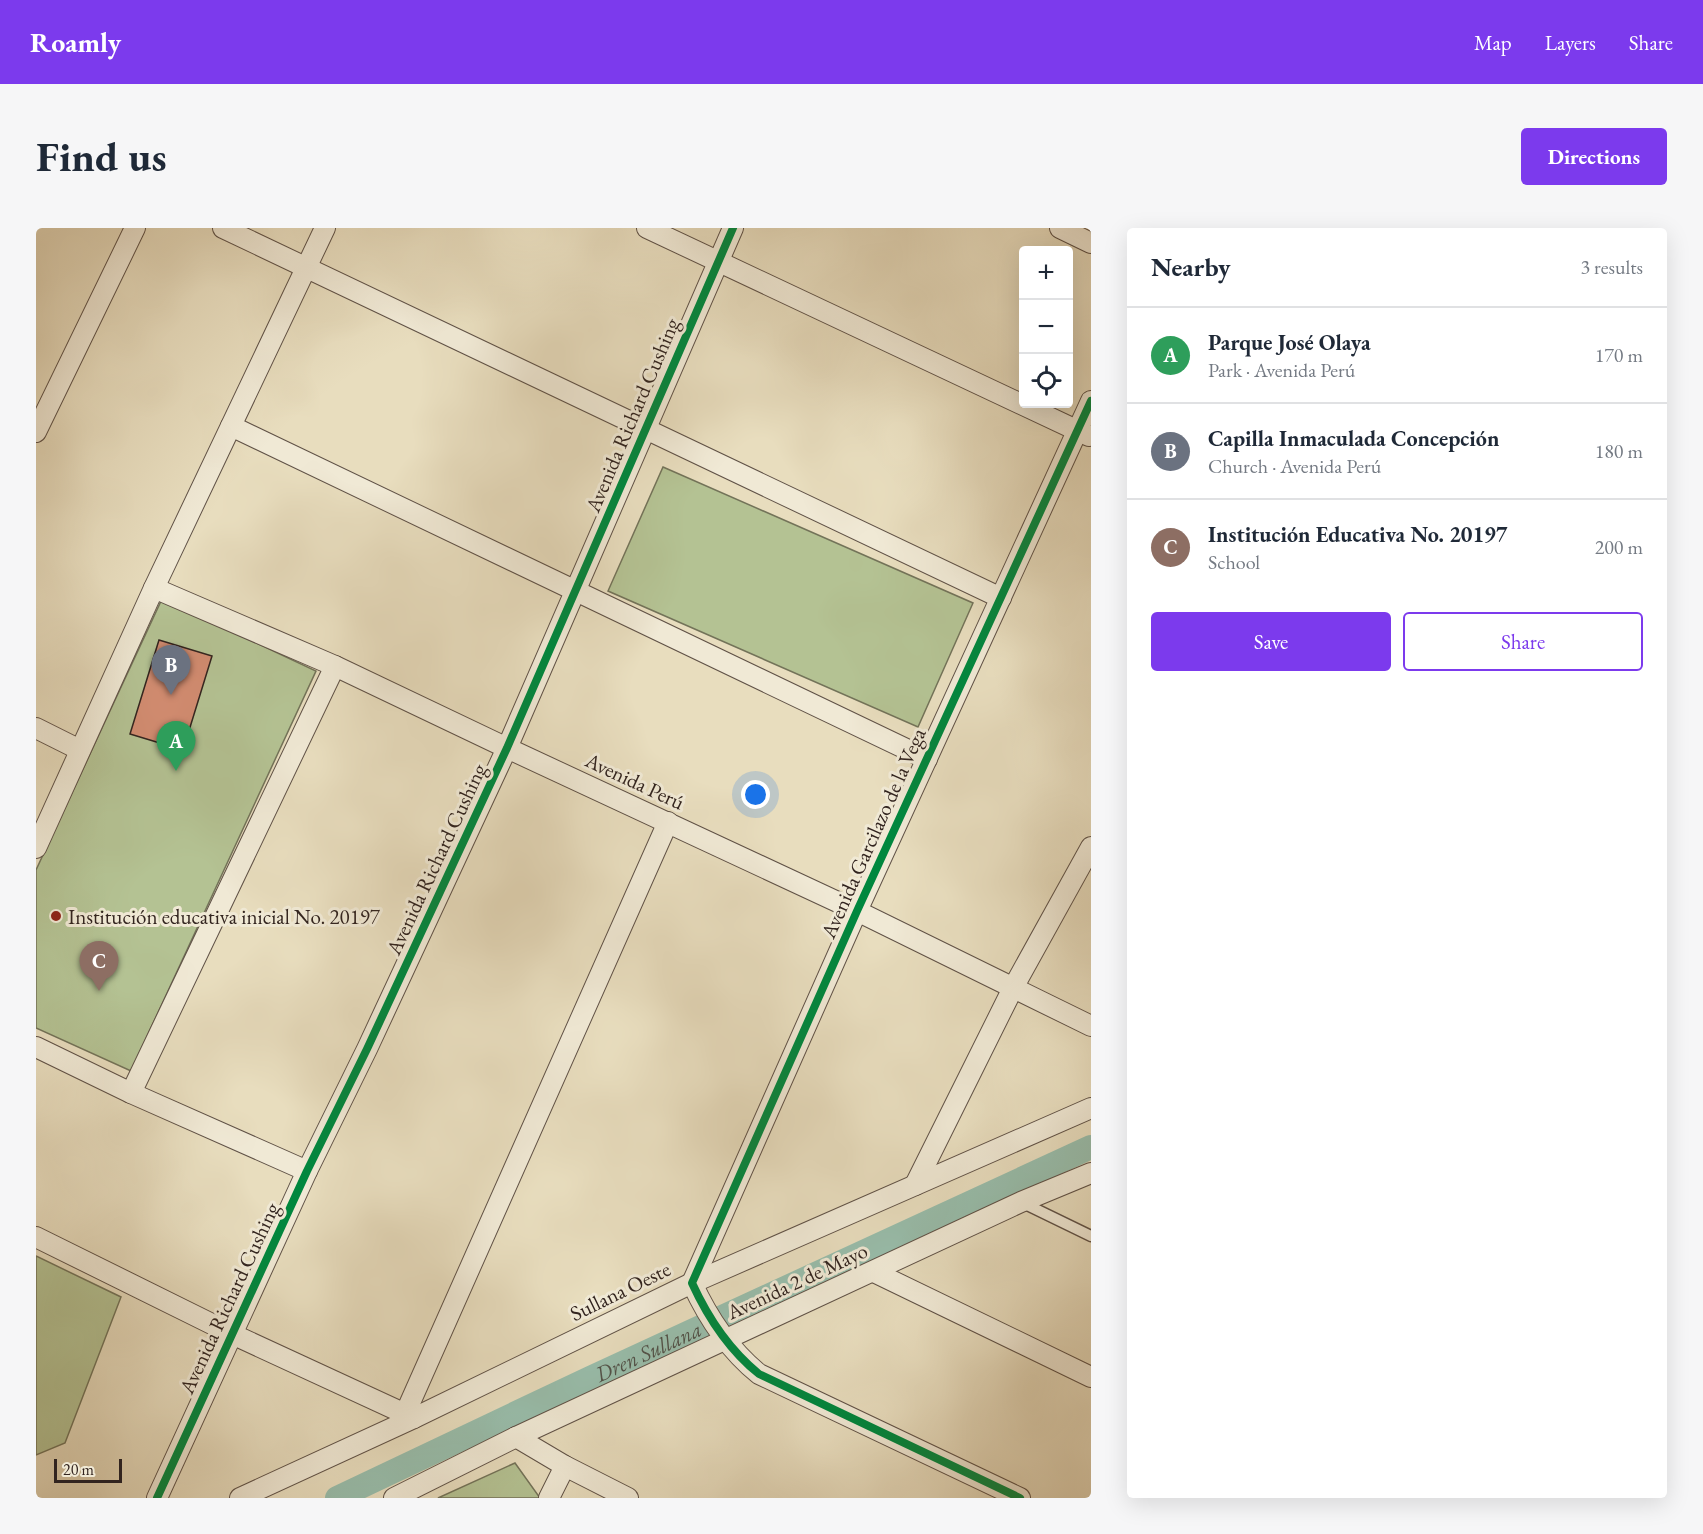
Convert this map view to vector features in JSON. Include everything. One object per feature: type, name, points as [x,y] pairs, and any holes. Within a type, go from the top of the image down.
[{"type":"street","points":[[36,432],[135,228]]},
{"type":"street","points":[[223,228],[645,431],[1000,598]]},
{"type":"street","points":[[36,848],[154,588],[325,228]]},
{"type":"street","points":[[647,228],[1085,434]]},
{"type":"street","name":"Avenida Richard Cushing","points":[[157,1498],[307,1171],[367,1050],[507,748],[734,228]]},
{"type":"street","points":[[1059,228],[1091,243]]},
{"type":"street","name":"Avenida Garcilazo de la Vega","points":[[696,1291],[857,910],[1000,598],[1085,434],[1091,401]]},
{"type":"street","points":[[231,426],[927,759]]},
{"type":"street","name":"Avenida Perú","points":[[154,588],[335,666],[857,910],[1091,1026]]},
{"type":"street","points":[[131,1093],[335,666]]},
{"type":"street","points":[[36,728],[80,750]]},
{"type":"street","points":[[36,1238],[232,1334],[410,1416],[668,822]]},
{"type":"street","points":[[915,1185],[1013,988],[1091,847]]},
{"type":"street","points":[[36,1047],[131,1093],[307,1171]]},
{"type":"street","name":"Sullana Oeste","points":[[240,1498],[410,1416],[696,1291],[915,1185],[1091,1108]]},
{"type":"street","name":"Avenida 2 de Mayo","points":[[394,1498],[723,1337],[874,1272],[1022,1202],[1091,1173]]},
{"type":"street","points":[[874,1272],[1091,1377]]},
{"type":"street","points":[[696,1291],[723,1337],[742,1360],[759,1374],[1020,1498]]},
{"type":"street","points":[[516,1437],[565,1466],[628,1498]]},
{"type":"street","points":[[549,1498],[565,1466]]},
{"type":"lane","points":[[1022,1202],[1091,1236]]},
{"type":"green space","points":[[663,467],[973,603],[918,727],[608,591]]},
{"type":"green space","points":[[162,599],[316,671],[131,1071],[36,1028],[36,870]]},
{"type":"green space","points":[[36,1256],[121,1297],[65,1443],[36,1455]]},
{"type":"green space","points":[[515,1463],[540,1498],[438,1498]]},
{"type":"building","points":[[159,640],[212,656],[183,750],[130,734]]},
{"type":"waterway","name":"Dren Sullana","points":[[337,1498],[590,1378],[1091,1147]]},
{"type":"cycle path","points":[[157,1498],[307,1171],[367,1049],[507,748],[733,228]]},
{"type":"cycle path","points":[[1020,1498],[759,1374],[728,1343],[692,1283],[857,911],[1091,401]]},
{"type":"place","name":"Capilla Inmaculada Concepción","points":[[171,695]]},
{"type":"place","name":"Parque José Olaya","points":[[176,771]]},
{"type":"place","name":"Institución educativa inicial No. 20197","points":[[56,916]]},
{"type":"place","name":"Institución Educativa No. 20197","points":[[99,991]]}]
